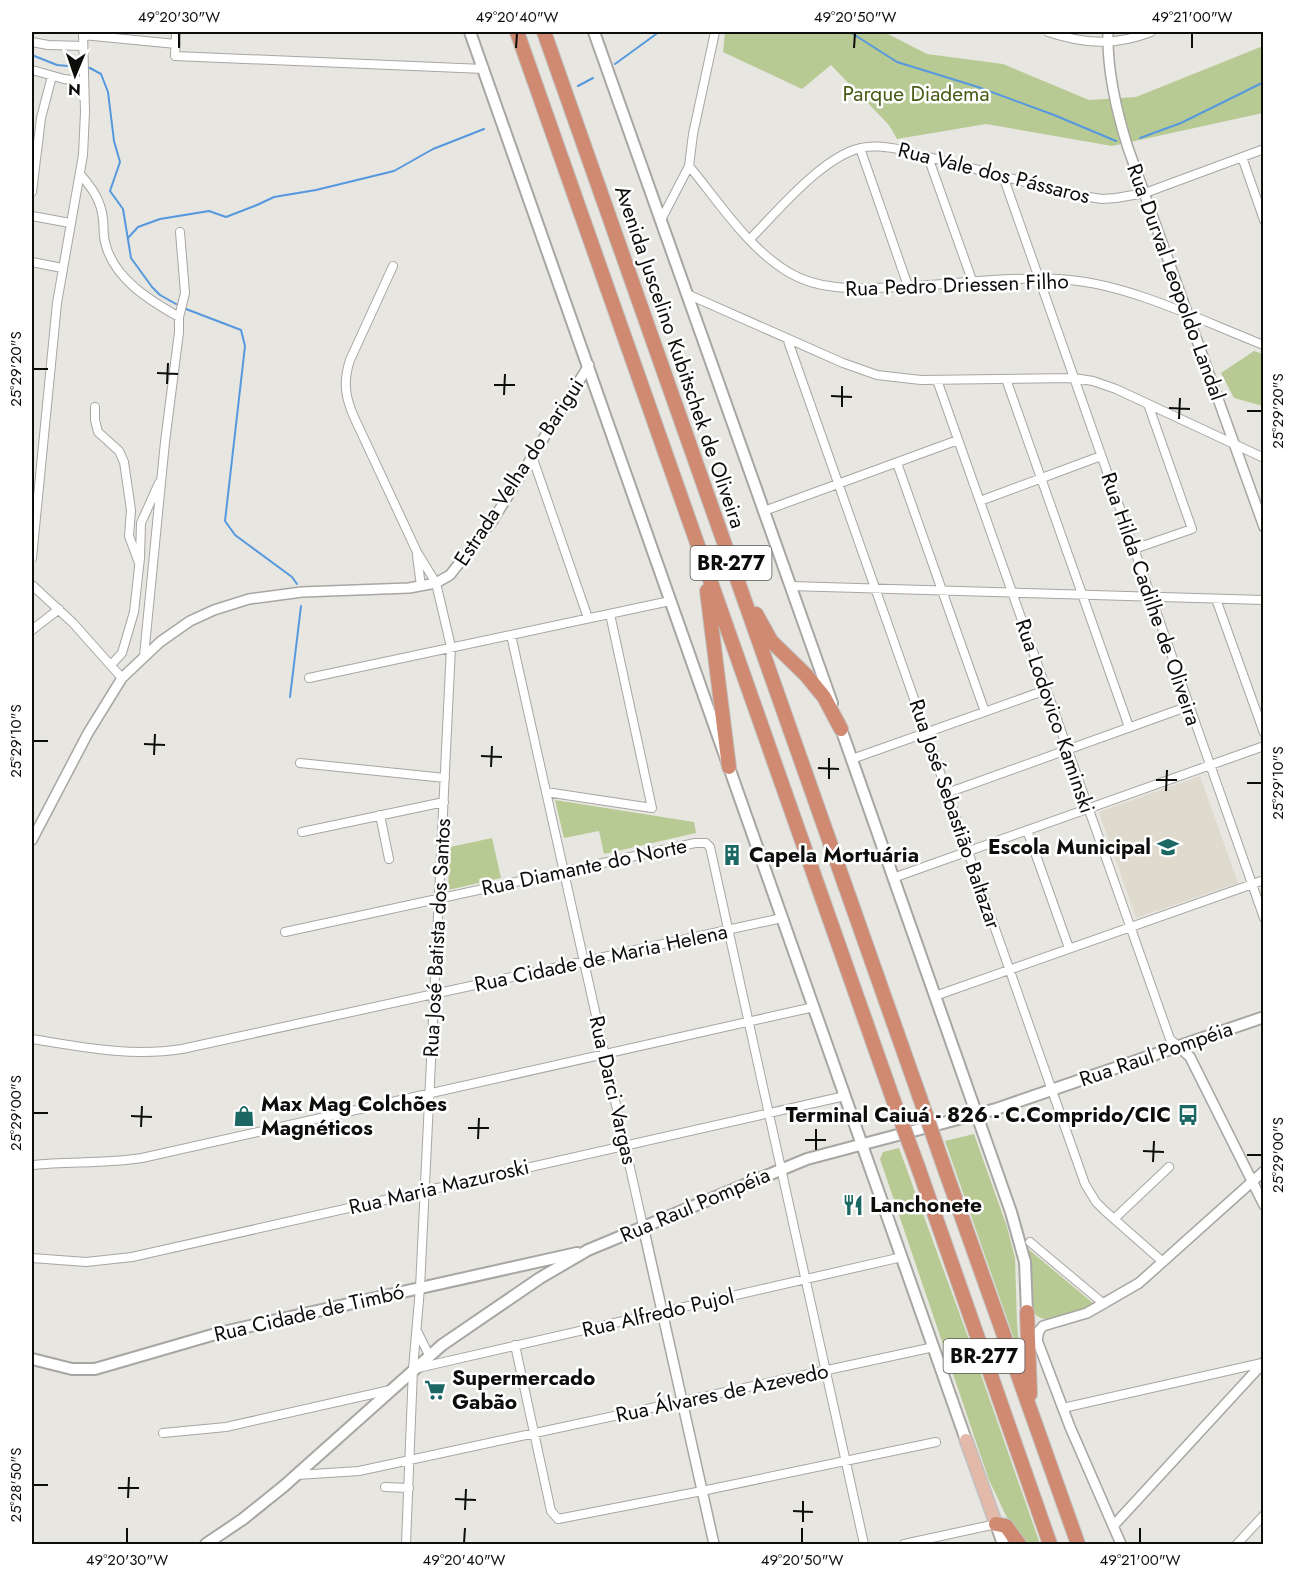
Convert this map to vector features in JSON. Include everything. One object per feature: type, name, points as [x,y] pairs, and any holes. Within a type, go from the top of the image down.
[{"type":"highway","name":"BR-277","points":[[517,32],[1050,1545]]},
{"type":"highway","name":"Avenida Juscelino Kubitschek de Oliveira","points":[[544,32],[1078,1545]]},
{"type":"highway","points":[[702,557],[729,767]]},
{"type":"highway","points":[[735,577],[771,641],[825,697],[841,729]]},
{"type":"highway","points":[[1027,1312],[1028,1367],[1033,1420]]},
{"type":"highway","points":[[996,1524],[1006,1526],[1019,1545]]},
{"type":"main road","points":[[470,32],[1003,1545]]},
{"type":"main road","points":[[594,32],[977,1115],[1022,1249],[1026,1275],[1027,1312]]},
{"type":"main road","name":"Rua Raul Pompéia","points":[[206,1545],[259,1507],[297,1475],[429,1355],[543,1276],[588,1251],[817,1155],[977,1115],[1263,1017]]},
{"type":"main road","name":"Rua Cidade de Timbó","points":[[32,1359],[72,1369],[95,1369],[219,1333],[588,1251]]},
{"type":"main road","points":[[513,1267],[543,1276],[549,1266],[544,1259]]},
{"type":"street","points":[[176,32],[175,56],[484,69]]},
{"type":"street","points":[[661,220],[689,166],[693,134],[715,32]]},
{"type":"street","points":[[1048,32],[1076,40],[1108,43],[1131,39],[1151,32]]},
{"type":"street","name":"Rua Durval Leopoldo Landal","points":[[1108,32],[1109,63],[1116,104],[1128,148],[1263,527]]},
{"type":"street","points":[[32,558],[35,488],[54,327],[62,268],[80,174],[84,133],[83,33],[176,44]]},
{"type":"street","points":[[32,42],[83,46]]},
{"type":"street","points":[[32,70],[83,81]]},
{"type":"street","points":[[32,192],[41,118],[52,76]]},
{"type":"street","name":"Rua Vale dos Pássaros","points":[[750,239],[825,166],[843,154],[860,148],[888,147],[1087,197],[1116,198],[1145,193],[1263,149]]},
{"type":"street","points":[[860,148],[908,286]]},
{"type":"street","points":[[928,157],[973,282]]},
{"type":"street","points":[[1242,157],[1263,220]]},
{"type":"street","name":"Rua Pedro Driessen Filho","points":[[689,166],[750,239],[788,272],[817,284],[850,289],[1039,279],[1071,280],[1135,294],[1263,345]]},
{"type":"street","points":[[80,174],[98,198],[102,212],[105,244],[118,269],[143,294],[179,317]]},
{"type":"street","name":"Rua Hilda Cadilhe de Oliveira","points":[[1002,176],[1263,918]]},
{"type":"street","points":[[32,216],[70,223]]},
{"type":"street","points":[[144,656],[179,317],[185,293],[180,232]]},
{"type":"street","points":[[32,262],[62,268]]},
{"type":"street","name":"Rua José Batista dos Santos","points":[[393,266],[350,360],[345,386],[351,411],[417,552],[436,583],[452,647],[406,1545]]},
{"type":"street","points":[[687,294],[853,367],[877,375],[906,380],[1074,378],[1108,385],[1263,458]]},
{"type":"street","name":"Rua José Sebastião Baltazar","points":[[787,338],[1085,1184],[1096,1202],[1163,1262]]},
{"type":"street","name":"Estrada Velha do Barigui","points":[[32,840],[88,733],[122,678],[144,656],[190,621],[236,602],[291,593],[421,586],[436,583],[450,575],[493,520],[589,365]]},
{"type":"street","name":"Rua Lodovico Kaminski","points":[[937,380],[1170,1039],[1190,1057],[1263,1205]]},
{"type":"street","points":[[1006,380],[1129,727]]},
{"type":"street","points":[[1134,549],[1192,529],[1148,404]]},
{"type":"street","points":[[95,407],[98,432],[119,452],[124,462],[131,510],[129,536],[139,564]]},
{"type":"street","points":[[764,512],[958,440]]},
{"type":"street","points":[[532,456],[588,618]]},
{"type":"street","points":[[980,501],[1101,456]]},
{"type":"street","points":[[897,463],[985,711]]},
{"type":"street","points":[[111,665],[122,653],[134,612],[142,519],[161,479]]},
{"type":"street","name":"Rua José Batista dos Santos","points":[[417,552],[421,586]]},
{"type":"street","points":[[32,585],[59,609],[122,678]]},
{"type":"street","points":[[790,586],[1263,600]]},
{"type":"street","points":[[1216,598],[1263,733]]},
{"type":"street","points":[[309,678],[670,601]]},
{"type":"street","points":[[32,630],[59,609]]},
{"type":"street","points":[[546,792],[652,808],[610,614]]},
{"type":"street","name":"Rua Darci Vargas","points":[[512,634],[714,1545]]},
{"type":"street","points":[[852,759],[1046,690]]},
{"type":"street","points":[[947,793],[1189,706]]},
{"type":"street","points":[[893,878],[1263,746]]},
{"type":"street","points":[[300,763],[445,778]]},
{"type":"street","points":[[302,832],[444,802]]},
{"type":"street","points":[[380,816],[389,859]]},
{"type":"street","points":[[1027,830],[1069,948]]},
{"type":"street","name":"Rua Diamante do Norte","points":[[285,932],[695,843],[706,843],[712,851],[730,930]]},
{"type":"street","points":[[935,996],[1263,880]]},
{"type":"street","name":"Rua Cidade de Maria Helena","points":[[32,1039],[110,1051],[164,1052],[782,918]]},
{"type":"street","points":[[730,930],[864,1545]]},
{"type":"street","points":[[32,1165],[63,1162],[113,1162],[142,1158],[814,1007]]},
{"type":"street","name":"Rua Maria Mazuroski","points":[[32,1258],[86,1262],[116,1260],[845,1096]]},
{"type":"street","points":[[1114,1219],[1169,1167]]},
{"type":"street","points":[[1121,1545],[1037,1340],[1039,1330],[1043,1326],[1080,1316],[1138,1283],[1263,1171]]},
{"type":"street","points":[[1030,1242],[1104,1304]]},
{"type":"street","name":"Rua Alfredo Pujol","points":[[414,1369],[902,1257]]},
{"type":"street","points":[[417,1332],[429,1355]]},
{"type":"street","points":[[515,1346],[551,1511],[555,1518],[562,1519],[936,1442]]},
{"type":"street","name":"Rua Álvares de Azevedo","points":[[297,1475],[347,1473],[934,1347]]},
{"type":"street","points":[[1063,1408],[1263,1363]]},
{"type":"street","points":[[1114,1525],[1263,1363]]},
{"type":"street","points":[[163,1433],[226,1427],[390,1390]]},
{"type":"street","points":[[385,1487],[409,1488]]},
{"type":"street","points":[[1237,1545],[1263,1515]]},
{"type":"street","points":[[904,1545],[996,1524]]},
{"type":"shaded area","name":"Escola Municipal","points":[[1200,776],[1238,883],[1136,918],[1099,812]]},
{"type":"green space","name":"Parque Diadema","points":[[725,32],[884,32],[927,54],[1003,64],[1089,100],[1136,97],[1263,46],[1263,113],[1112,146],[986,124],[897,139],[889,125],[831,65],[802,89],[723,52]]},
{"type":"green space","points":[[1254,351],[1263,354],[1263,406],[1234,398],[1221,373]]},
{"type":"green space","points":[[555,800],[694,822],[696,833],[604,854],[599,831],[564,838]]},
{"type":"green space","points":[[492,838],[501,878],[448,890],[450,847]]},
{"type":"green space","points":[[974,1134],[1007,1227],[1015,1258],[1020,1356],[945,1141]]},
{"type":"green space","points":[[899,1148],[1040,1544],[1024,1544],[1009,1522],[989,1480],[880,1159],[883,1152]]},
{"type":"green space","points":[[1027,1248],[1094,1304],[1058,1318],[1040,1318],[1034,1313],[1030,1297]]},
{"type":"waterway","points":[[615,64],[659,32]]},
{"type":"waterway","points":[[850,32],[897,62],[978,87],[1116,141]]},
{"type":"waterway","points":[[32,55],[57,65],[90,68],[101,74],[108,92],[114,141],[120,162],[110,191],[123,209],[131,258],[152,287],[160,295],[176,304]]},
{"type":"waterway","points":[[578,86],[593,78]]},
{"type":"waterway","points":[[1140,138],[1181,123],[1264,82]]},
{"type":"waterway","points":[[128,238],[138,227],[160,219],[209,211],[226,217],[274,197],[316,190],[394,171],[433,149],[484,129]]},
{"type":"waterway","points":[[186,309],[241,330],[245,346],[225,521],[235,535],[292,577],[297,584]]},
{"type":"waterway","points":[[290,697],[301,606]]},
{"type":"place","name":"Escola Municipal","points":[[1168,847]]},
{"type":"place","name":"Capela Mortuária","points":[[732,855]]},
{"type":"place","name":"Terminal Caiuá - 826 - C.Comprido/CIC","points":[[1188,1115]]},
{"type":"place","name":"Max Mag Colchões Magnéticos","points":[[244,1116]]},
{"type":"place","name":"Lanchonete","points":[[853,1205]]},
{"type":"place","name":"Supermercado Gabão","points":[[435,1390]]}]
